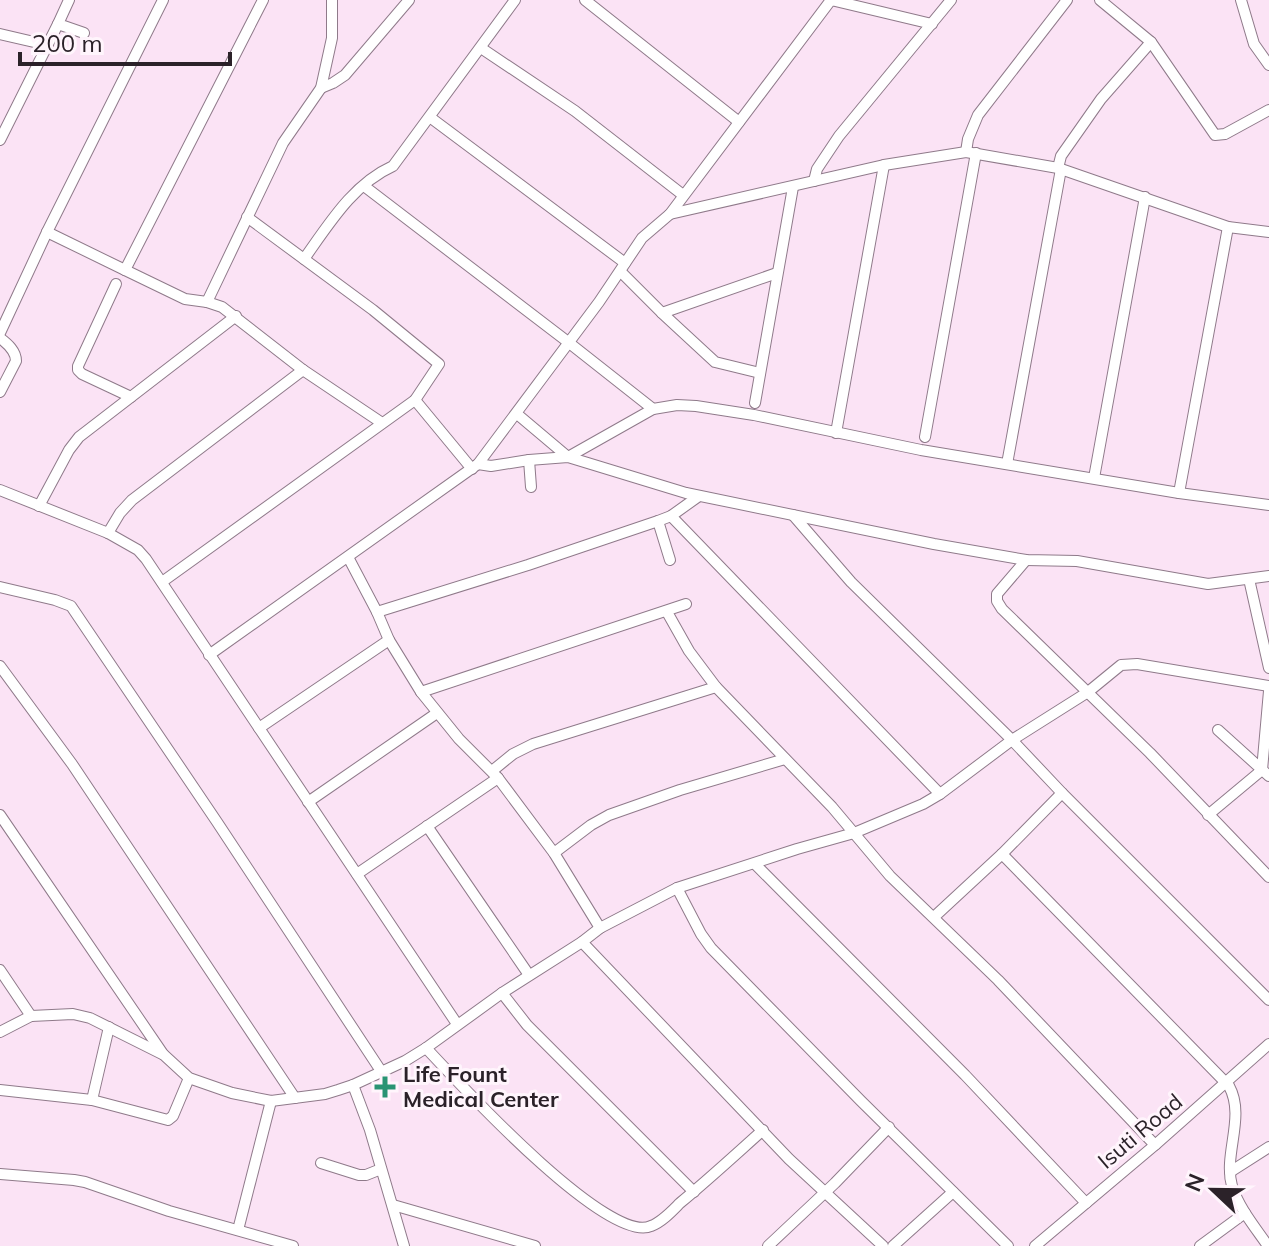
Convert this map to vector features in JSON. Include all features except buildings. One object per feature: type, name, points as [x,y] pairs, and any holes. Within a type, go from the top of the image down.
[{"type":"street","points":[[0,140],[4,123],[69,0]]},
{"type":"street","points":[[0,392],[16,361],[13,350],[0,336],[14,302],[163,0]]},
{"type":"street","points":[[125,270],[263,0]]},
{"type":"street","points":[[207,302],[283,143],[321,88],[332,38],[332,0]]},
{"type":"street","points":[[321,88],[345,75],[409,0]]},
{"type":"street","points":[[304,259],[348,198],[378,173],[393,166],[515,0]]},
{"type":"street","points":[[585,0],[739,122]]},
{"type":"street","points":[[209,655],[475,466],[517,414],[642,238],[670,214],[831,0],[932,24]]},
{"type":"street","points":[[814,181],[817,169],[839,136],[951,0]]},
{"type":"street","points":[[925,437],[971,153],[968,139],[978,115],[1067,0]]},
{"type":"street","points":[[1100,0],[1151,42],[1215,135],[1225,134],[1269,110]]},
{"type":"street","points":[[1241,0],[1254,44],[1269,65]]},
{"type":"street","points":[[58,24],[84,33]]},
{"type":"street","points":[[0,34],[47,45]]},
{"type":"street","points":[[1007,464],[1061,156],[1101,99],[1151,42]]},
{"type":"street","points":[[481,48],[575,111],[683,195]]},
{"type":"street","points":[[431,118],[623,268],[662,313],[715,362],[760,373]]},
{"type":"street","points":[[670,214],[884,165],[971,153],[1059,168],[1228,227],[1269,232]]},
{"type":"street","points":[[836,433],[884,165]]},
{"type":"street","points":[[364,186],[653,409]]},
{"type":"street","points":[[755,403],[793,187]]},
{"type":"street","points":[[1094,478],[1145,197]]},
{"type":"street","points":[[162,582],[415,400],[439,364],[373,310],[247,217]]},
{"type":"street","points":[[1179,493],[1228,227]]},
{"type":"street","points":[[47,232],[185,299],[222,307],[303,370],[382,423]]},
{"type":"street","points":[[662,313],[777,273]]},
{"type":"street","points":[[116,284],[78,370],[131,397]]},
{"type":"street","points":[[0,296],[14,302]]},
{"type":"street","points":[[39,506],[74,443],[236,316]]},
{"type":"street","points":[[108,533],[132,500],[303,370]]},
{"type":"street","points":[[415,400],[475,466],[568,457],[699,496],[1026,560],[1077,561],[1200,584],[1269,576]]},
{"type":"street","points":[[568,457],[653,409],[696,406],[754,415],[887,444],[1269,505]]},
{"type":"street","points":[[517,414],[568,457]]},
{"type":"street","points":[[529,460],[531,487]]},
{"type":"street","points":[[0,490],[108,533],[138,550],[146,559],[457,1024]]},
{"type":"street","points":[[377,612],[658,521],[671,516],[699,496]]},
{"type":"street","points":[[793,515],[851,582],[1269,1000]]},
{"type":"street","points":[[671,516],[940,794]]},
{"type":"street","points":[[658,521],[670,560]]},
{"type":"street","points":[[348,557],[389,640],[421,692],[459,739],[495,774],[554,853],[600,928]]},
{"type":"street","points":[[1026,560],[997,594],[997,601],[1269,877]]},
{"type":"street","points":[[1249,579],[1269,668]]},
{"type":"street","points":[[0,587],[71,606],[381,1071]]},
{"type":"street","points":[[421,692],[686,604]]},
{"type":"street","points":[[667,612],[689,651],[716,687],[854,833],[890,876],[998,980],[1155,1145]]},
{"type":"street","points":[[259,728],[389,640]]},
{"type":"street","points":[[0,815],[164,1055],[189,1078],[232,1093],[271,1101],[325,1094],[405,1061],[600,928],[677,888],[854,833],[923,804],[1012,740],[1088,692],[1121,665],[1130,664],[1269,689],[1265,773]]},
{"type":"street","points":[[0,666],[72,764],[295,1098]]},
{"type":"street","points":[[357,874],[495,774],[513,754],[533,744],[716,687]]},
{"type":"street","points":[[308,802],[437,713]]},
{"type":"street","points":[[1218,730],[1265,773]]},
{"type":"street","points":[[554,853],[609,815],[785,759]]},
{"type":"street","points":[[1208,815],[1265,773]]},
{"type":"street","points":[[934,917],[1062,793]]},
{"type":"street","points":[[427,826],[529,975]]},
{"type":"street","points":[[1002,854],[1233,1093],[1232,1186],[1245,1213],[1268,1246]]},
{"type":"street","points":[[755,864],[954,1064],[1086,1203]]},
{"type":"street","points":[[677,888],[705,942],[1008,1246]]},
{"type":"street","points":[[582,942],[789,1159],[883,1246]]},
{"type":"street","points":[[0,970],[31,1016]]},
{"type":"street","points":[[502,993],[527,1025],[694,1192]]},
{"type":"street","points":[[0,1032],[31,1016],[73,1014],[90,1018],[164,1055]]},
{"type":"street","points":[[92,1100],[109,1027]]},
{"type":"street","name":"Isuti Road","points":[[1035,1246],[1269,1044]]},
{"type":"street","points":[[426,1048],[493,1119],[573,1190],[618,1222],[652,1226],[763,1130]]},
{"type":"street","points":[[0,1090],[92,1100],[168,1120],[173,1116],[189,1078]]},
{"type":"street","points":[[353,1085],[370,1130],[404,1246]]},
{"type":"street","points":[[238,1230],[271,1101]]},
{"type":"street","points":[[768,1246],[889,1127]]},
{"type":"street","points":[[1230,1172],[1269,1147]]},
{"type":"street","points":[[321,1163],[359,1175],[381,1169]]},
{"type":"street","points":[[0,1174],[85,1182],[169,1211],[293,1246]]},
{"type":"street","points":[[893,1246],[953,1192]]},
{"type":"street","points":[[393,1205],[535,1246]]},
{"type":"street","points":[[1200,1246],[1245,1213]]},
{"type":"place","name":"Life Fount Medical Center","points":[[385,1087]]}]
